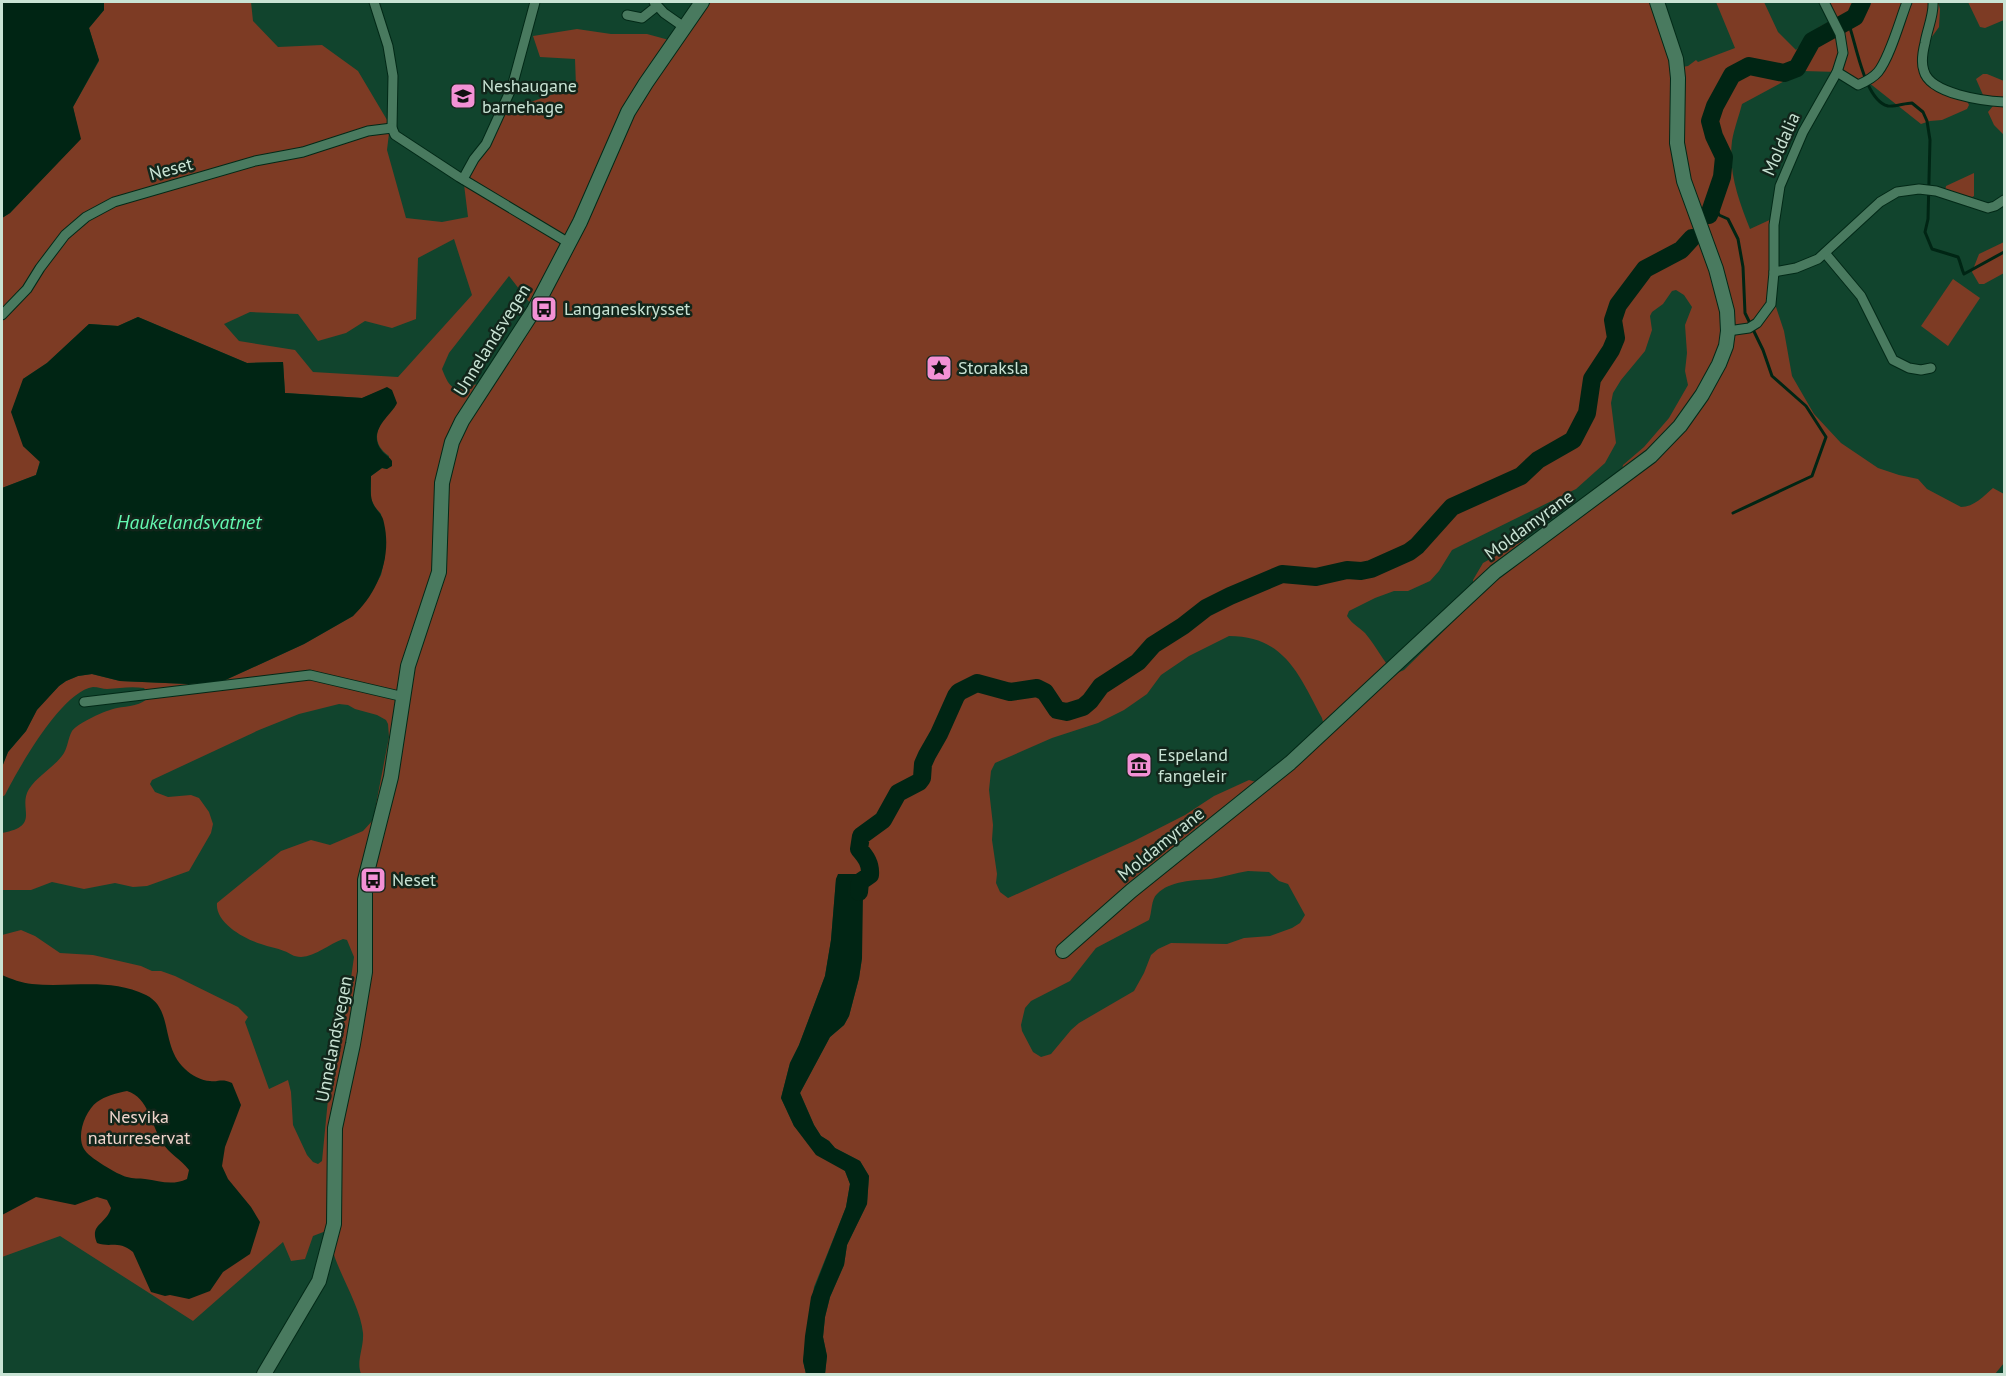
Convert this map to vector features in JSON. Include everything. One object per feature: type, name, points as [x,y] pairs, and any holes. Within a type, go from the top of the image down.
[{"type":"main road","name":"Unnelandsvegen","points":[[264,1374],[319,1281],[334,1224],[335,1128],[365,972],[365,880],[391,777],[408,666],[439,572],[442,483],[452,442],[462,421],[534,310],[569,243],[628,112],[702,2]]},
{"type":"main road","name":"Moldamyrane","points":[[1063,951],[1131,891],[1290,763],[1495,572],[1651,456],[1680,426],[1702,395],[1719,364],[1726,346],[1728,331],[1723,291],[1684,181],[1677,143],[1676,59],[1657,2]]},
{"type":"street","points":[[374,2],[388,46],[393,76],[392,128],[395,135],[569,243]]},
{"type":"street","points":[[464,179],[474,159],[486,144],[512,87],[535,2]]},
{"type":"street","name":"Moldalia","points":[[1728,331],[1749,328],[1764,316],[1771,304],[1774,225],[1779,186],[1803,132],[1837,72],[1843,53],[1840,34],[1824,2]]},
{"type":"street","points":[[1837,72],[1858,85],[1866,81],[1882,65],[1907,2]]},
{"type":"street","points":[[1933,2],[1933,12],[1924,46],[1923,70],[1926,76],[1938,88],[2004,102]]},
{"type":"street","points":[[627,15],[642,18],[655,4],[684,27]]},
{"type":"street","name":"Neset","points":[[2,315],[27,289],[65,235],[86,217],[114,202],[255,161],[303,152],[368,131],[392,128]]},
{"type":"street","points":[[1774,272],[1807,264],[1825,253],[1887,197],[1907,190],[1936,191],[1988,208],[2004,200]]},
{"type":"street","points":[[1825,253],[1861,296],[1893,360],[1910,368],[1921,370],[1931,368]]},
{"type":"street","points":[[84,702],[310,675],[404,697]]},
{"type":"green space","points":[[104,2],[251,2],[253,21],[278,47],[322,45],[358,71],[390,125],[387,150],[406,218],[442,222],[468,217],[463,176],[508,110],[576,86],[575,59],[540,57],[533,36],[577,29],[611,34],[647,34],[680,43],[711,2],[1651,2],[1662,27],[1671,69],[1688,66],[1696,60],[1698,62],[1735,48],[1716,2],[1764,2],[1778,32],[1796,50],[1819,27],[1831,21],[1821,2],[1938,2],[1939,27],[1926,45],[1923,73],[1967,101],[1969,105],[1967,109],[1942,120],[1921,124],[1868,82],[1862,86],[1838,72],[1803,71],[1742,104],[1731,153],[1738,197],[1750,229],[1776,217],[1774,301],[1784,331],[1792,376],[1814,414],[1841,443],[1878,468],[1918,479],[1927,489],[1961,507],[1974,503],[1993,488],[2004,494],[2004,1363],[1995,1374],[825,1374],[827,1356],[823,1337],[825,1317],[830,1297],[844,1265],[847,1245],[867,1204],[869,1176],[860,1161],[835,1148],[821,1136],[800,1093],[830,1037],[844,1025],[849,1016],[862,958],[861,903],[865,883],[870,880],[868,874],[839,874],[836,879],[831,940],[825,976],[790,1063],[781,1098],[794,1126],[845,1171],[850,1184],[846,1207],[814,1287],[803,1361],[806,1374],[361,1374],[359,1364],[363,1339],[362,1324],[326,1231],[313,1236],[305,1259],[291,1261],[283,1242],[193,1321],[60,1236],[2,1257],[2,935],[21,930],[35,936],[60,953],[93,955],[141,966],[152,971],[161,971],[238,1007],[248,1017],[245,1022],[269,1089],[288,1080],[293,1125],[307,1155],[318,1164],[322,1161],[329,1089],[347,1006],[354,957],[347,940],[343,939],[301,957],[254,942],[226,923],[221,917],[217,903],[281,851],[311,840],[330,845],[363,831],[373,820],[389,737],[386,720],[348,705],[339,704],[299,714],[152,780],[150,784],[155,792],[168,797],[191,795],[199,798],[209,812],[213,824],[211,833],[189,871],[147,886],[133,887],[115,883],[84,889],[52,882],[31,890],[2,890],[2,833],[14,830],[25,821],[25,803],[29,789],[64,753],[72,731],[80,724],[100,714],[112,709],[139,704],[150,696],[144,688],[139,687],[107,689],[93,687],[81,692],[68,702],[42,733],[2,797],[2,767],[8,752],[26,731],[37,709],[59,686],[78,676],[92,674],[120,681],[188,684],[221,682],[304,644],[353,616],[381,575],[385,557],[381,514],[371,499],[371,476],[382,468],[387,469],[389,456],[378,444],[377,438],[384,418],[395,407],[387,388],[362,398],[285,393],[283,362],[247,363],[138,317],[118,326],[89,324],[47,363],[23,379],[23,446],[40,461],[36,475],[2,488],[2,218],[10,213],[80,139],[73,107],[99,61],[89,28],[104,10]],"holes":[[[454,239],[472,295],[398,377],[313,372],[295,350],[239,341],[224,324],[250,312],[298,314],[318,341],[346,333],[365,321],[392,328],[416,319],[418,258]],[[509,276],[537,312],[480,386],[477,384],[459,389],[451,386],[442,369],[449,353]],[[1676,290],[1684,295],[1692,307],[1685,325],[1687,353],[1685,371],[1688,385],[1669,418],[1644,447],[1623,465],[1620,478],[1621,487],[1565,529],[1552,535],[1524,540],[1483,563],[1473,580],[1473,598],[1468,607],[1404,670],[1395,674],[1365,633],[1349,619],[1347,616],[1349,611],[1375,598],[1394,591],[1408,591],[1430,581],[1452,550],[1576,489],[1605,463],[1616,443],[1611,403],[1613,393],[1645,351],[1652,330],[1650,316],[1652,312],[1663,304],[1672,291]],[[1229,636],[1264,643],[1277,651],[1297,673],[1322,718],[1324,726],[1263,784],[1249,780],[1214,796],[1185,815],[1134,841],[1008,898],[1000,892],[996,883],[989,790],[991,771],[995,763],[1052,738],[1098,723],[1124,710],[1147,694],[1161,675],[1189,656]],[[1248,871],[1269,872],[1279,881],[1288,884],[1305,915],[1300,923],[1292,928],[1270,936],[1244,938],[1227,944],[1171,943],[1158,949],[1151,955],[1134,991],[1079,1023],[1051,1054],[1041,1057],[1033,1052],[1021,1025],[1025,1008],[1031,1001],[1070,981],[1096,948],[1149,920],[1154,899],[1162,890],[1182,882],[1211,879]]]},
{"type":"green space","points":[[1968,2],[2004,2],[2004,20],[1985,28],[1980,27]]},
{"type":"green space","points":[[1983,74],[2004,81],[2004,135],[1994,125],[1988,112],[1993,106],[1992,97],[1983,95],[1976,79]]},
{"type":"green space","points":[[1974,173],[1974,196],[1945,191],[1946,186]]},
{"type":"green space","points":[[2004,242],[2004,273],[1984,284],[1979,284],[1972,272],[1979,254]]},
{"type":"green space","points":[[1953,279],[1980,298],[1948,346],[1921,326]]},
{"type":"water","points":[[2,2],[104,2],[104,10],[89,28],[99,60],[73,107],[81,139],[10,213],[2,218]]},
{"type":"water","name":"Haukelandsvatnet","points":[[138,317],[247,363],[283,362],[285,393],[362,398],[387,387],[392,390],[397,403],[381,424],[377,437],[378,444],[392,461],[392,466],[387,469],[382,468],[371,476],[372,500],[383,518],[386,536],[381,574],[370,597],[353,616],[304,644],[221,682],[188,684],[120,681],[92,674],[66,681],[37,710],[26,731],[8,752],[2,767],[2,488],[36,475],[40,462],[23,446],[11,412],[23,379],[47,363],[89,324],[118,326]]},
{"type":"water","points":[[838,874],[872,876],[865,884],[863,893],[862,958],[859,978],[849,1016],[844,1025],[830,1037],[800,1093],[821,1136],[835,1148],[860,1161],[869,1176],[867,1204],[847,1245],[844,1265],[830,1297],[825,1317],[823,1337],[827,1356],[825,1374],[806,1374],[803,1361],[811,1297],[846,1207],[850,1184],[845,1171],[816,1155],[794,1126],[781,1098],[790,1063],[825,976]]},
{"type":"water","name":"Nesvika naturreservat","points":[[2,975],[32,984],[118,986],[146,995],[155,1001],[160,1009],[172,1050],[185,1069],[204,1080],[223,1080],[232,1083],[241,1105],[225,1147],[222,1166],[228,1179],[260,1222],[250,1254],[223,1272],[210,1291],[189,1299],[151,1292],[133,1252],[123,1246],[97,1243],[95,1232],[111,1208],[107,1200],[97,1197],[75,1205],[36,1197],[2,1215]],"holes":[[[127,1091],[145,1106],[165,1146],[189,1170],[187,1179],[171,1183],[127,1177],[104,1165],[84,1149],[81,1131],[93,1106],[107,1096]]]},
{"type":"waterway","points":[[1709,215],[1722,177],[1724,157],[1710,121],[1715,106],[1732,75],[1749,66],[1784,73],[1797,68],[1812,41],[1855,17],[1862,2]]},
{"type":"waterway","points":[[1848,22],[1862,69],[1873,93],[1888,106],[1912,103],[1923,112],[1927,121],[1930,140],[1928,219],[1925,232],[1932,249],[1958,257],[1964,274],[2004,252]]},
{"type":"waterway","points":[[1713,202],[1719,215],[1728,219],[1738,239],[1743,267],[1745,313],[1763,350],[1772,376],[1806,406],[1826,437],[1812,476],[1733,513]]},
{"type":"waterway","points":[[859,892],[860,882],[870,875],[868,861],[859,849],[861,836],[883,820],[898,793],[919,782],[922,778],[923,764],[959,692],[977,683],[1010,692],[1037,688],[1045,692],[1057,710],[1067,712],[1083,707],[1101,686],[1138,662],[1153,645],[1206,608],[1230,596],[1282,574],[1316,577],[1347,570],[1361,571],[1371,569],[1409,552],[1452,507],[1521,476],[1538,460],[1573,440],[1587,413],[1592,379],[1616,338],[1613,320],[1618,305],[1645,269],[1681,250],[1692,238]]},
{"type":"place","name":"Neshaugane barnehage","points":[[463,96]]},
{"type":"place","name":"Langaneskrysset","points":[[544,309]]},
{"type":"place","name":"Storaksla","points":[[939,368]]},
{"type":"place","name":"Espeland fangeleir","points":[[1139,765]]},
{"type":"place","name":"Neset","points":[[373,880]]}]
